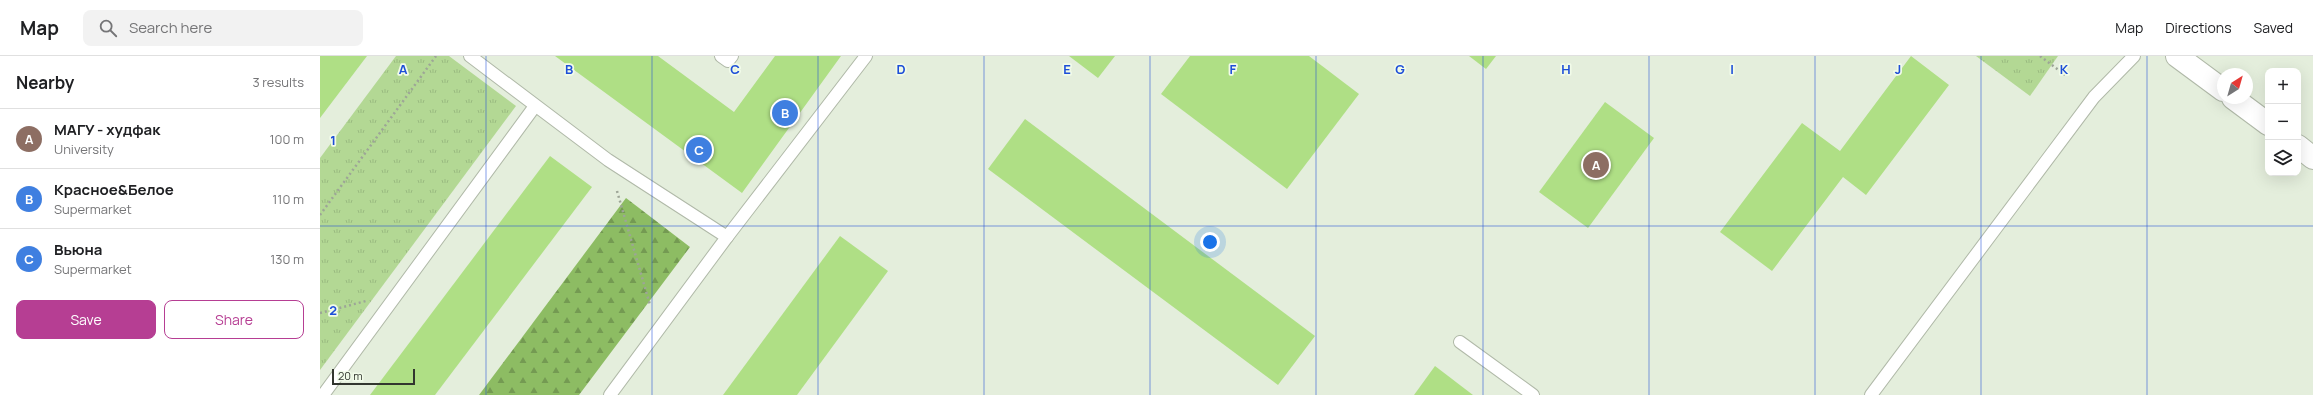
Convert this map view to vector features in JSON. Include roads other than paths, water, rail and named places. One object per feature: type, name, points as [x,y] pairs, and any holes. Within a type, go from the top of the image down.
[{"type":"main road","points":[[2177,56],[2217,86]]},
{"type":"main road","points":[[2241,104],[2265,122]]},
{"type":"main road","points":[[2301,148],[2313,158]]},
{"type":"lane","points":[[470,56],[608,160],[727,237]]},
{"type":"lane","points":[[721,56],[728,61],[732,56]]},
{"type":"lane","points":[[610,395],[727,237],[866,56]]},
{"type":"lane","points":[[1870,395],[2094,97],[2134,56]]},
{"type":"lane","points":[[323,395],[535,106]]},
{"type":"lane","points":[[1460,342],[1533,395]]},
{"type":"place","name":"Красное&Белое","points":[[785,113]]},
{"type":"place","name":"Вьюна","points":[[699,150]]},
{"type":"place","name":"МАГУ - худфак","points":[[1596,165]]}]
